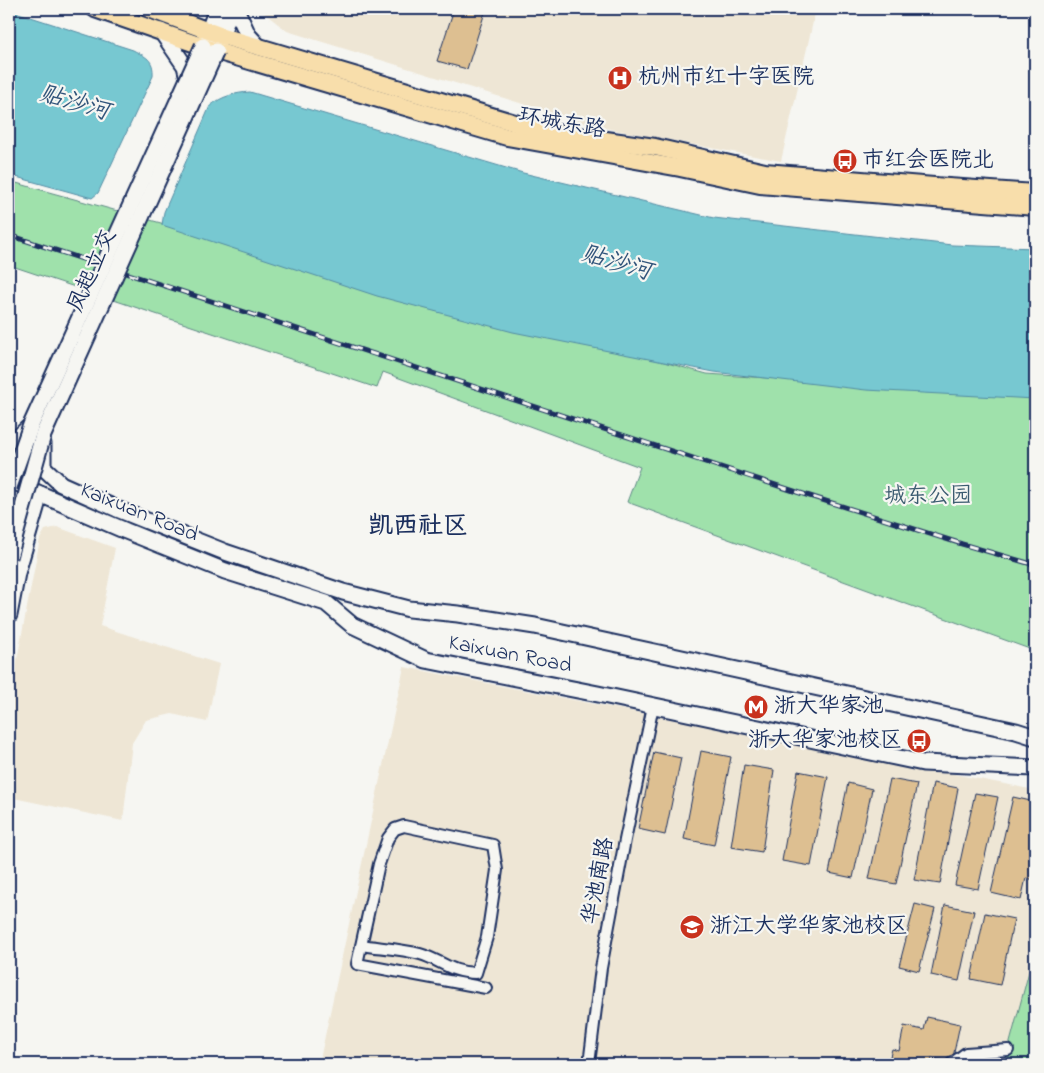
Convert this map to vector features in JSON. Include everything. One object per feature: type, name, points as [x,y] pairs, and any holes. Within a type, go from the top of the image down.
[{"type":"main road","name":"环城东路","points":[[95,9],[161,32],[258,47],[522,126],[547,138],[760,185],[1035,207]]},
{"type":"main road","name":"环城东路","points":[[149,9],[212,41],[507,137],[547,138],[655,147],[765,172],[1035,193]]},
{"type":"main road","name":"凤起立交","points":[[9,557],[43,435],[212,41],[217,9]]},
{"type":"main road","name":"凤起立交","points":[[9,487],[31,425],[188,78],[231,9]]},
{"type":"main road","points":[[236,9],[248,35],[258,47]]},
{"type":"main road","points":[[161,32],[185,66],[188,78]]},
{"type":"main road","points":[[9,446],[31,425]]},
{"type":"main road","points":[[43,435],[43,467],[61,484],[117,509],[225,552],[343,592],[409,609],[458,614],[535,626],[1016,731],[1035,737]]},
{"type":"main road","name":"Kaixuan Road","points":[[9,479],[40,494],[225,571],[326,603],[352,625],[426,660],[596,699],[653,706],[923,763],[1035,768]]},
{"type":"main road","points":[[9,614],[17,573],[40,494]]},
{"type":"street","name":"华池南路","points":[[590,1064],[601,968],[653,706]]},
{"type":"street","points":[[361,945],[421,955],[446,967],[465,973],[476,973],[487,936],[497,870],[493,845],[404,826],[395,829],[388,838],[379,864],[361,945],[357,964],[486,988]]},
{"type":"street","points":[[951,1064],[966,1052],[1008,1050]]},
{"type":"shaded area","name":"杭州市红十字医院","points":[[259,9],[816,9],[781,161],[594,126],[287,31]]},
{"type":"shaded area","points":[[57,527],[115,548],[100,626],[219,664],[207,722],[172,714],[146,720],[132,743],[123,821],[9,797],[9,702],[40,539],[45,530]]},
{"type":"shaded area","name":"浙江大学华家池校区","points":[[404,667],[1035,790],[1035,1064],[319,1064]]},
{"type":"green space","name":"城东公园","points":[[9,181],[707,374],[1035,396],[1035,651],[627,502],[640,467],[383,372],[377,388],[9,265]]},
{"type":"green space","points":[[1035,949],[1035,1064],[1005,1064],[1008,1050]]},
{"type":"water","name":"贴沙河","points":[[9,10],[133,50],[151,62],[153,76],[98,193],[92,198],[9,175]]},
{"type":"water","name":"贴沙河","points":[[250,92],[523,173],[714,218],[952,245],[1035,248],[1035,399],[866,390],[714,372],[513,332],[377,296],[162,225],[164,212],[210,106],[229,96]]},
{"type":"building","points":[[454,9],[486,9],[467,69],[437,61]]},
{"type":"building","points":[[701,751],[731,757],[714,845],[684,839]]},
{"type":"building","points":[[654,752],[681,758],[665,835],[638,829]]},
{"type":"building","points":[[744,765],[774,770],[762,852],[731,847]]},
{"type":"building","points":[[798,771],[828,777],[811,866],[782,861]]},
{"type":"building","points":[[890,779],[917,784],[896,884],[869,879]]},
{"type":"building","points":[[848,783],[872,789],[853,878],[829,873]]},
{"type":"building","points":[[933,783],[958,788],[940,884],[914,880]]},
{"type":"building","points":[[975,793],[998,797],[978,889],[955,885]]},
{"type":"building","points":[[1013,797],[1035,802],[1035,880],[1026,878],[1021,900],[991,893]]},
{"type":"building","points":[[915,904],[935,909],[919,971],[899,966]]},
{"type":"building","points":[[945,905],[974,911],[959,981],[931,975]]},
{"type":"building","points":[[985,913],[1014,919],[1000,985],[971,979]]},
{"type":"building","points":[[927,1017],[960,1024],[952,1062],[932,1058],[931,1064],[888,1064],[892,1049],[899,1051],[904,1026],[924,1030]]},
{"type":"railway","points":[[9,235],[797,492],[1035,565]]},
{"type":"place","name":"杭州市红十字医院","points":[[620,78]]},
{"type":"place","name":"市红会医院北","points":[[845,161]]},
{"type":"place","name":"浙大华家池","points":[[756,707]]},
{"type":"place","name":"浙大华家池校区","points":[[919,741]]},
{"type":"place","name":"浙江大学华家池校区","points":[[692,927]]},
{"type":"district","name":"凯西社区","points":[[418,527]]}]
